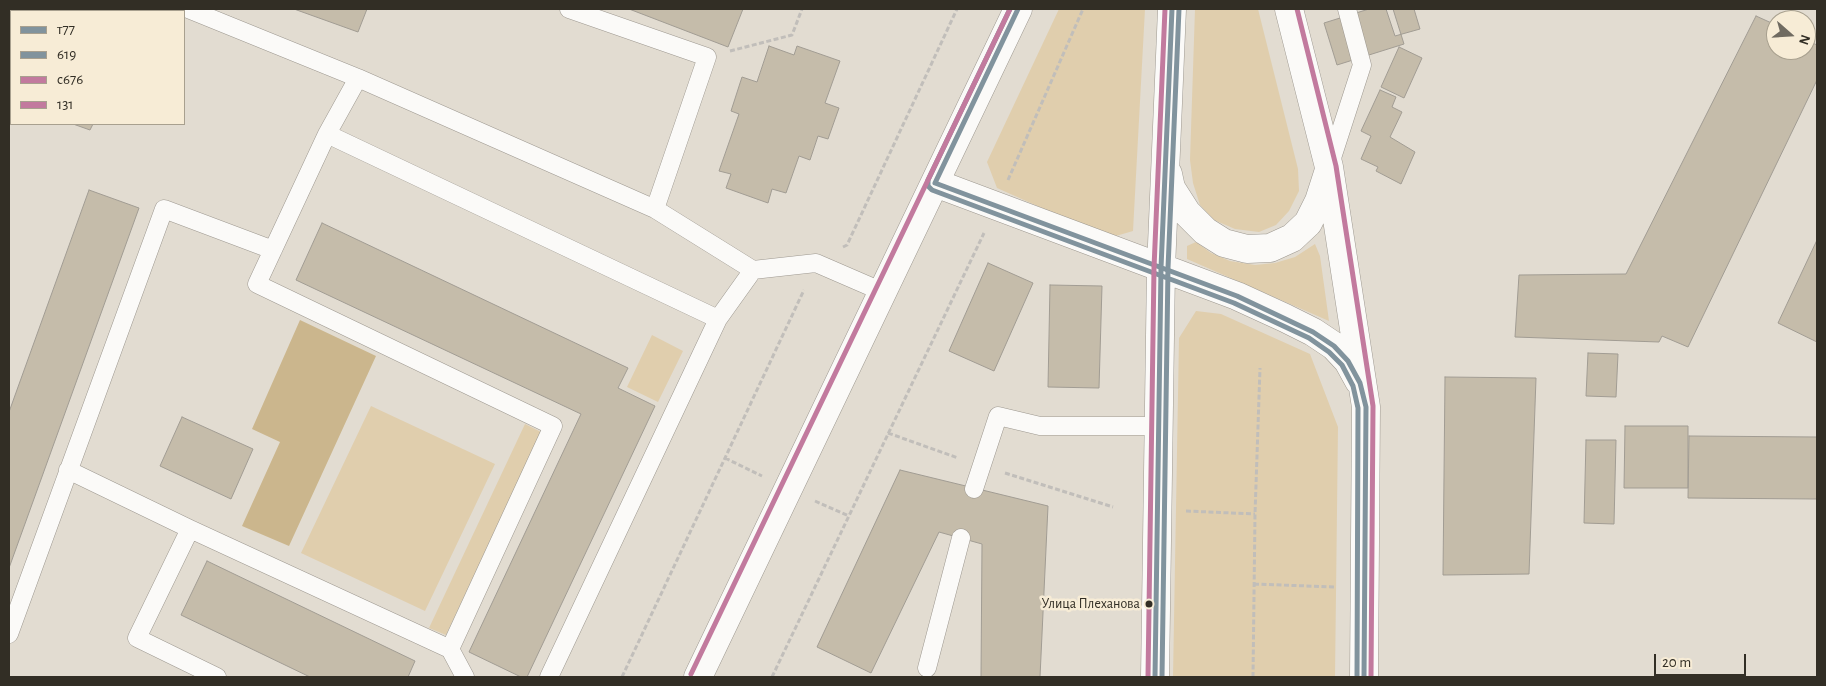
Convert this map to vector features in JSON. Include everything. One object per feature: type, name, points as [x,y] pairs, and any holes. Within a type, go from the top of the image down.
[{"type":"main road","points":[[698,677],[1018,9]]},
{"type":"main road","points":[[1155,677],[1162,268],[1172,9]]},
{"type":"main road","points":[[1289,9],[1330,167],[1366,407],[1364,677]]},
{"type":"main road","points":[[1166,160],[1170,188],[1187,214],[1205,231],[1224,243],[1247,249],[1270,248],[1292,238],[1308,223],[1319,201],[1330,167]]},
{"type":"main road","points":[[934,182],[1237,296],[1312,332],[1334,346],[1348,361],[1360,383],[1366,407]]},
{"type":"lane","points":[[188,9],[358,78],[655,209],[753,270],[816,263],[883,292]]},
{"type":"lane","points":[[569,9],[706,57],[655,209]]},
{"type":"lane","points":[[1330,167],[1362,65],[1347,9]]},
{"type":"lane","points":[[358,78],[327,134],[257,284],[553,426],[450,649]]},
{"type":"lane","points":[[327,134],[718,320]]},
{"type":"lane","points":[[9,634],[164,209],[272,250]]},
{"type":"lane","points":[[549,677],[718,320],[753,270]]},
{"type":"lane","points":[[974,489],[998,416],[1040,426],[1159,426]]},
{"type":"lane","points":[[68,470],[190,529],[450,649],[465,677]]},
{"type":"lane","points":[[190,529],[137,638],[217,677]]},
{"type":"lane","points":[[927,668],[961,538]]},
{"type":"path","points":[[706,57],[792,35],[802,9]]},
{"type":"path","points":[[622,677],[816,263],[847,245],[957,9]]},
{"type":"path","points":[[1254,677],[1255,514],[1260,368]]},
{"type":"path","points":[[772,677],[888,433],[982,466],[1113,507]]},
{"type":"path","points":[[1180,510],[1255,514]]},
{"type":"path","points":[[1254,584],[1334,587]]},
{"type":"shaded area","points":[[1059,9],[1145,9],[1133,231],[1109,238],[997,188],[987,162]]},
{"type":"shaded area","points":[[1195,9],[1258,9],[1298,169],[1299,191],[1289,211],[1276,225],[1259,232],[1235,229],[1214,220],[1200,205],[1193,183],[1190,160]]},
{"type":"shaded area","points":[[1196,242],[1211,253],[1230,261],[1255,265],[1275,263],[1295,257],[1315,244],[1320,256],[1329,321],[1187,259],[1187,246]]},
{"type":"shaded area","points":[[1196,311],[1221,314],[1310,354],[1338,427],[1335,677],[1173,677],[1179,338]]},
{"type":"shaded area","points":[[300,320],[376,356],[289,546],[242,526],[280,442],[252,429]]},
{"type":"shaded area","points":[[652,335],[683,351],[658,402],[627,387]]},
{"type":"shaded area","points":[[371,406],[495,464],[425,611],[301,553]]},
{"type":"shaded area","points":[[525,424],[541,432],[446,635],[429,628]]},
{"type":"building","points":[[294,9],[367,9],[358,32]]},
{"type":"building","points":[[629,9],[743,9],[728,47]]},
{"type":"building","points":[[1369,9],[1393,9],[1404,44],[1337,65],[1324,23]]},
{"type":"building","points":[[1386,9],[1414,9],[1420,29],[1395,36]]},
{"type":"building","points":[[1756,16],[1766,20],[1766,60],[1816,60],[1817,45],[1817,80],[1688,347],[1662,336],[1659,342],[1515,337],[1519,275],[1626,274]]},
{"type":"building","points":[[769,46],[794,55],[797,46],[840,61],[825,103],[839,108],[828,139],[818,136],[810,160],[799,156],[786,193],[772,189],[768,203],[726,188],[731,174],[719,171],[739,114],[731,111],[742,77],[757,82]]},
{"type":"building","points":[[1399,47],[1422,58],[1404,98],[1381,87]]},
{"type":"building","points":[[1380,90],[1396,97],[1392,107],[1402,112],[1390,137],[1415,152],[1401,184],[1376,171],[1378,167],[1361,159],[1371,136],[1361,131]]},
{"type":"building","points":[[76,125],[92,125],[90,130]]},
{"type":"building","points":[[89,190],[139,208],[9,568],[9,412]]},
{"type":"building","points":[[322,223],[628,368],[618,388],[655,406],[527,677],[521,677],[469,652],[581,414],[296,280]]},
{"type":"building","points":[[1817,240],[1817,342],[1778,323]]},
{"type":"building","points":[[988,263],[1033,283],[994,371],[949,351]]},
{"type":"building","points":[[1050,285],[1102,286],[1099,388],[1048,387]]},
{"type":"building","points":[[1588,353],[1618,354],[1616,397],[1586,396]]},
{"type":"building","points":[[1445,377],[1536,378],[1529,574],[1443,575]]},
{"type":"building","points":[[182,417],[253,449],[231,499],[160,466]]},
{"type":"building","points":[[1625,426],[1688,426],[1688,488],[1624,488]]},
{"type":"building","points":[[1689,436],[1817,437],[1817,499],[1688,498]]},
{"type":"building","points":[[1586,440],[1616,440],[1614,524],[1584,523]]},
{"type":"building","points":[[900,470],[1048,506],[1040,677],[981,677],[982,544],[939,532],[871,673],[817,647]]},
{"type":"building","points":[[207,561],[415,661],[408,677],[310,677],[181,615]]},
{"type":"transit line","name":"619","points":[[1010,9],[928,180],[928,186],[932,190],[1234,303],[1309,338],[1329,352],[1342,365],[1353,386],[1358,408],[1357,677]]},
{"type":"transit line","name":"с676","points":[[691,674],[1010,9]]},
{"type":"transit line","name":"т77","points":[[1018,9],[935,183],[1237,296],[1313,332],[1334,346],[1348,361],[1360,383],[1366,407],[1364,677]]},
{"type":"transit line","name":"131","points":[[1148,677],[1154,268],[1165,9]]},
{"type":"transit line","name":"т77","points":[[1155,677],[1161,268],[1172,9]]},
{"type":"transit line","name":"619","points":[[1162,677],[1168,268],[1179,9]]},
{"type":"transit line","name":"131","points":[[1297,9],[1336,166],[1373,406],[1371,677]]},
{"type":"place","name":"Улица Плеханова","points":[[1149,604]]}]
